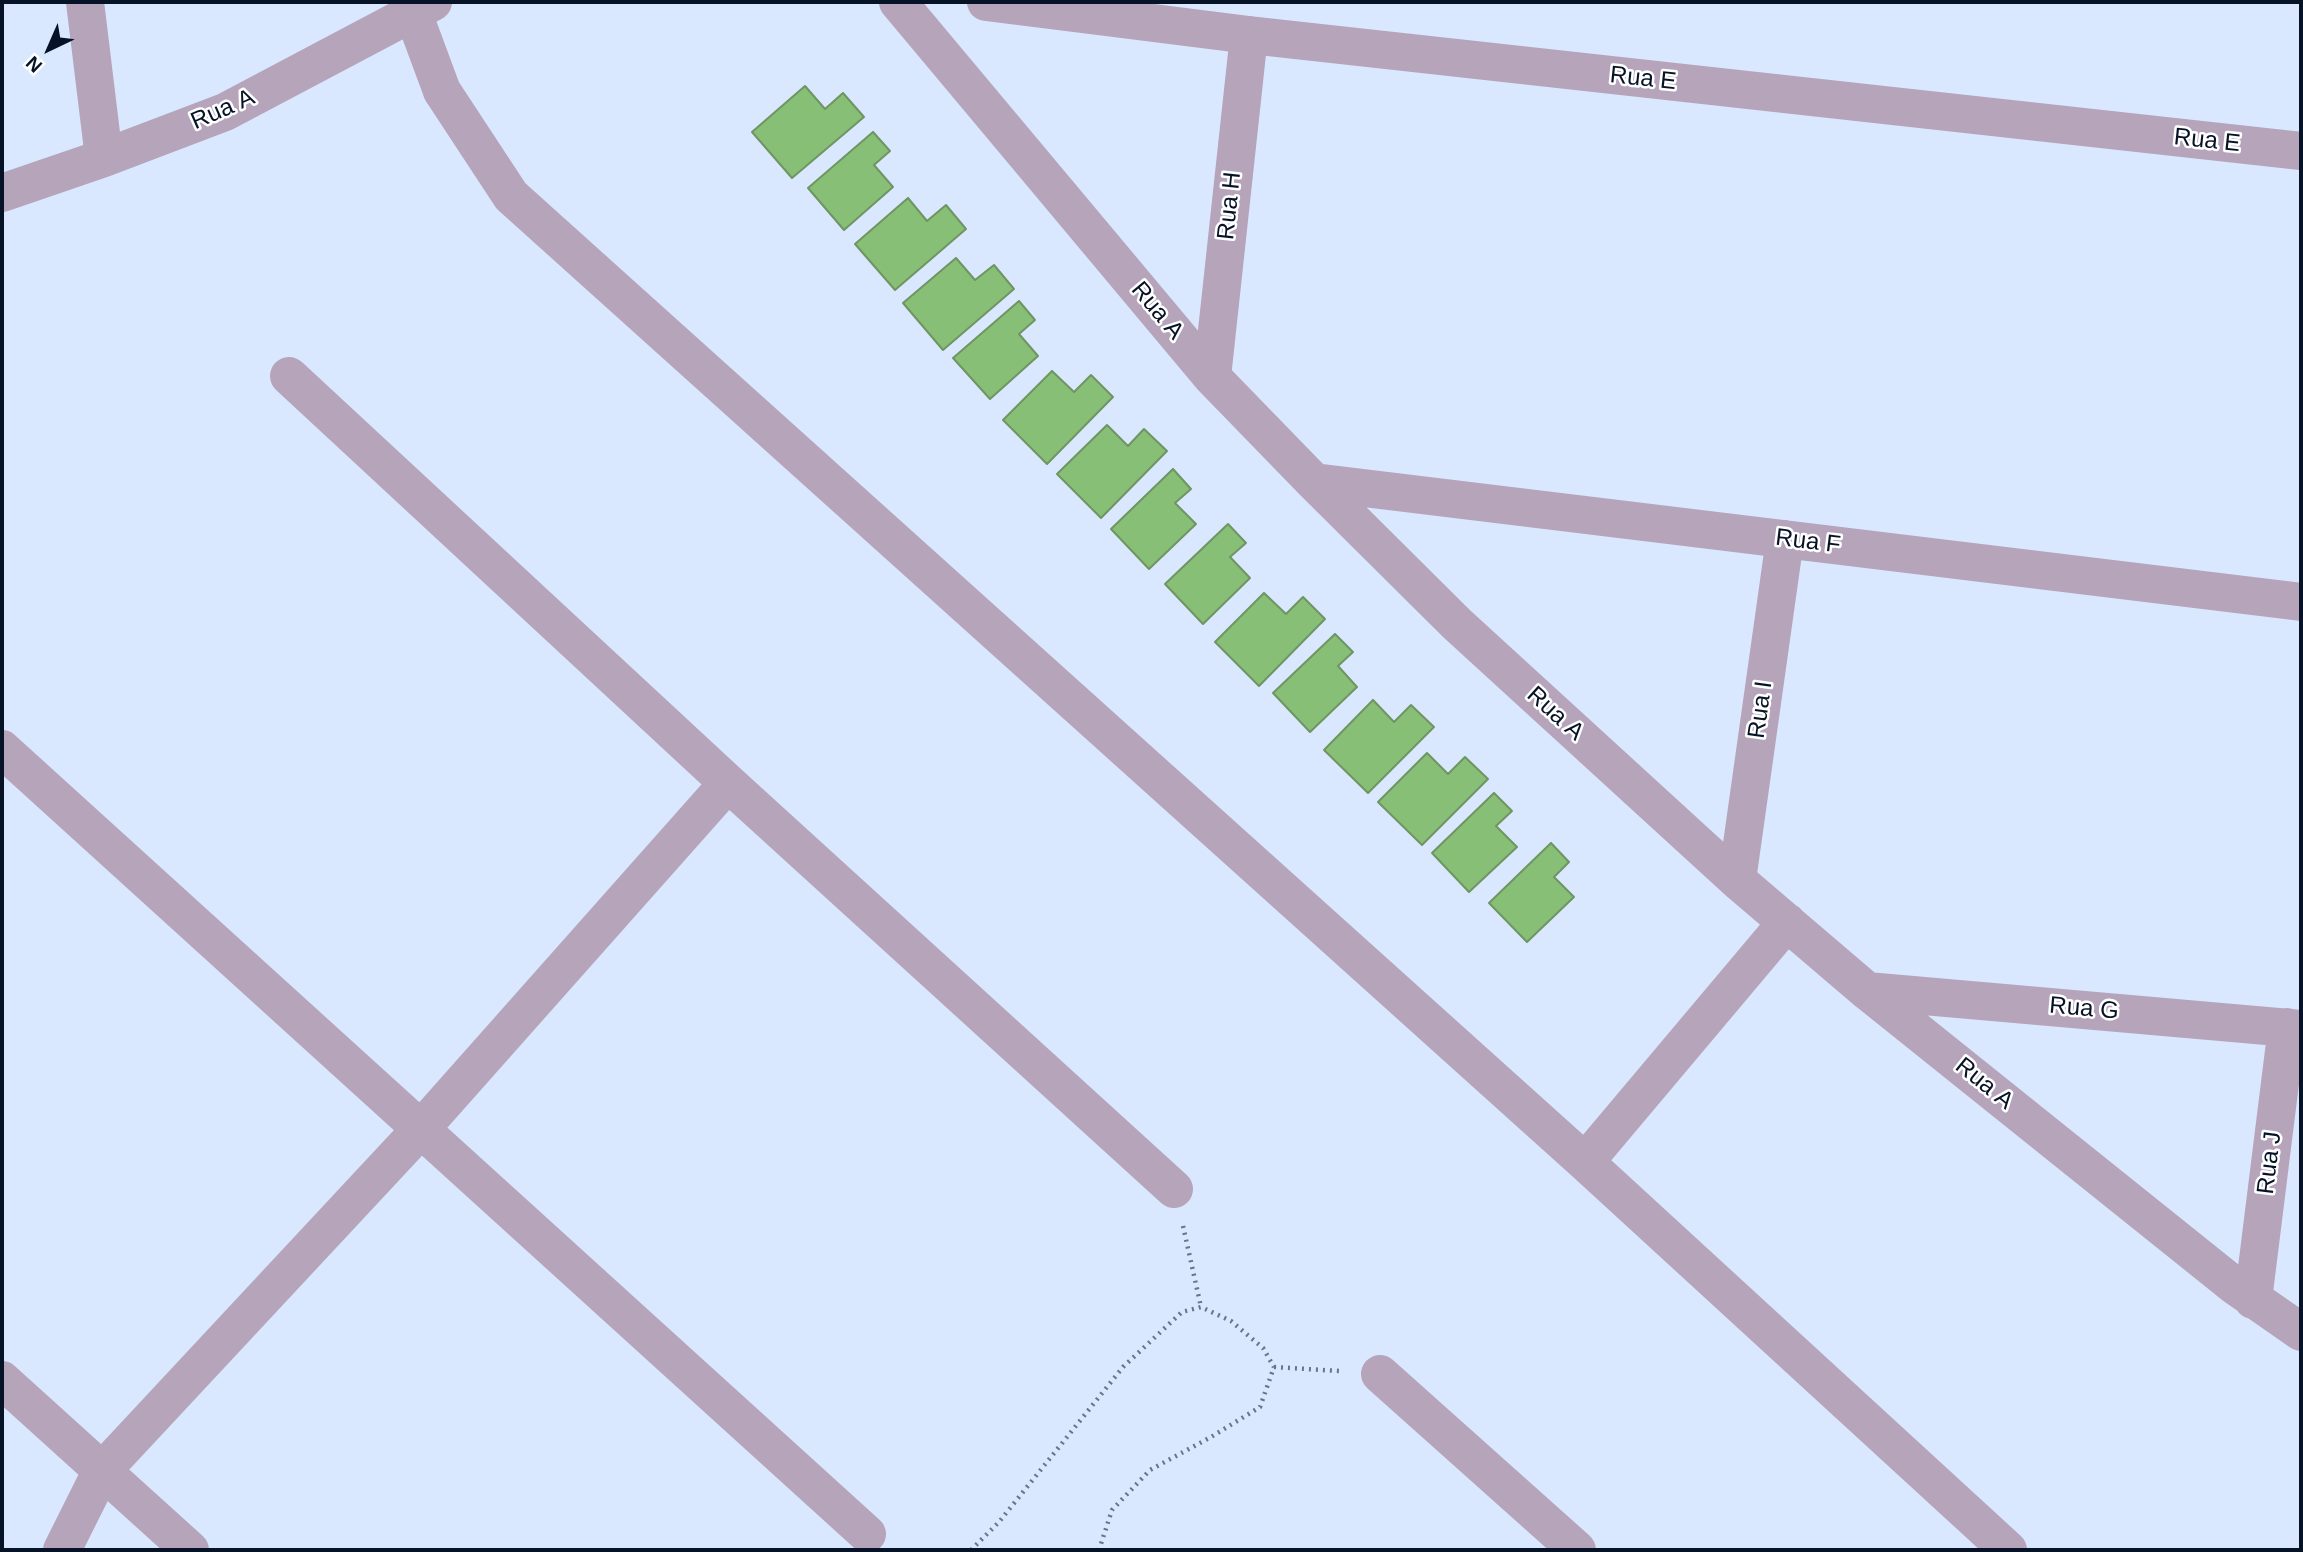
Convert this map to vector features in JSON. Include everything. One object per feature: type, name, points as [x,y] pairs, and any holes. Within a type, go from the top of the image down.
[{"type":"street","points":[[85,2],[104,158]]},
{"type":"street","points":[[409,2],[442,90],[511,195],[1585,1162],[2008,1550]]},
{"type":"street","name":"Rua A","points":[[2,193],[225,112],[433,2]]},
{"type":"street","name":"Rua A","points":[[898,2],[1212,377],[1457,624],[1737,880],[1867,990],[2253,1300],[2301,1332]]},
{"type":"street","name":"Rua E","points":[[986,2],[1249,35],[2301,151]]},
{"type":"street","name":"Rua H","points":[[1212,377],[1249,35]]},
{"type":"street","points":[[289,376],[728,783],[1174,1189]]},
{"type":"street","name":"Rua F","points":[[1314,482],[2301,602]]},
{"type":"street","name":"Rua I","points":[[1737,880],[1785,539]]},
{"type":"street","points":[[2,749],[867,1534]]},
{"type":"street","points":[[62,1550],[101,1472],[421,1130],[728,783]]},
{"type":"street","points":[[1585,1162],[1787,922]]},
{"type":"street","name":"Rua G","points":[[1867,990],[2294,1028]]},
{"type":"street","name":"Rua J","points":[[2253,1300],[2294,1028]]},
{"type":"street","points":[[1380,1374],[1577,1550]]},
{"type":"street","points":[[2,1380],[190,1550]]},
{"type":"path","points":[[1174,1189],[1201,1307]]},
{"type":"path","points":[[971,1550],[999,1522],[1124,1367],[1182,1312],[1201,1307],[1231,1321],[1264,1348],[1274,1367],[1260,1408],[1150,1471],[1112,1510],[1100,1550]]},
{"type":"path","points":[[1274,1367],[1380,1374]]},
{"type":"building","points":[[805,86],[825,109],[843,93],[864,117],[792,178],[752,132]]},
{"type":"building","points":[[873,132],[890,151],[874,165],[893,187],[844,230],[808,188]]},
{"type":"building","points":[[908,198],[927,221],[946,205],[966,229],[895,290],[855,244]]},
{"type":"building","points":[[956,258],[975,280],[994,265],[1014,289],[943,350],[903,303]]},
{"type":"building","points":[[1019,301],[1035,320],[1019,334],[1038,356],[990,399],[953,358]]},
{"type":"building","points":[[1052,371],[1074,392],[1091,375],[1113,397],[1047,464],[1003,420]]},
{"type":"building","points":[[1107,425],[1128,446],[1144,429],[1167,451],[1101,518],[1057,474]]},
{"type":"building","points":[[1173,469],[1191,489],[1175,503],[1196,524],[1149,569],[1111,529]]},
{"type":"building","points":[[1228,524],[1246,543],[1230,557],[1250,578],[1203,624],[1165,584]]},
{"type":"building","points":[[1264,593],[1286,614],[1303,597],[1325,619],[1259,686],[1215,642]]},
{"type":"building","points":[[1335,634],[1353,652],[1338,666],[1357,687],[1310,732],[1273,693]]},
{"type":"building","points":[[1373,700],[1394,722],[1411,705],[1434,727],[1368,793],[1324,750]]},
{"type":"building","points":[[1427,753],[1448,774],[1465,757],[1488,779],[1422,845],[1378,802]]},
{"type":"building","points":[[1494,793],[1512,811],[1496,826],[1517,847],[1469,892],[1432,853]]},
{"type":"building","points":[[1551,843],[1569,862],[1554,877],[1574,897],[1527,942],[1489,903]]}]
